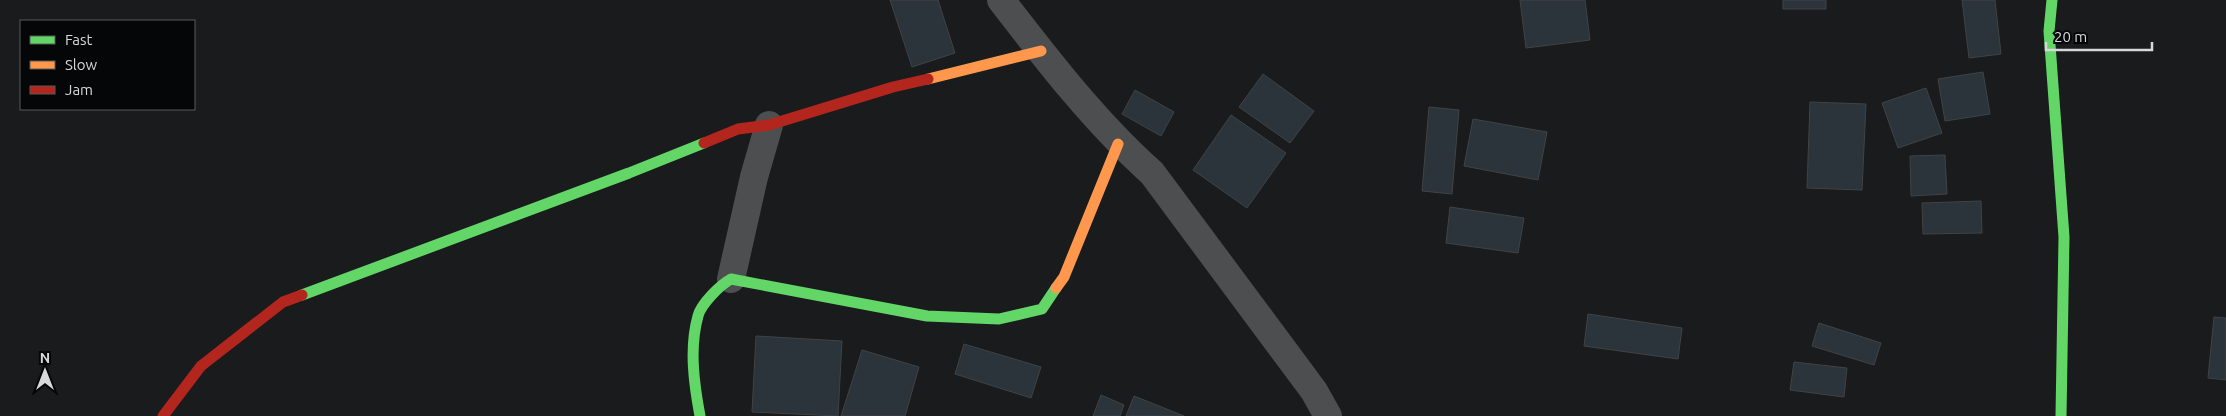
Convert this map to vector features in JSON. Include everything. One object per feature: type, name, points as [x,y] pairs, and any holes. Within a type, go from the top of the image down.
[{"type":"street","points":[[1001,0],[1040,51],[1118,144],[1152,173],[1314,391],[1328,416]]},
{"type":"street","points":[[2052,0],[2049,31],[2064,237],[2062,416]]},
{"type":"street","points":[[162,416],[201,366],[283,302],[630,173],[738,129],[769,126],[893,88],[1040,51]]},
{"type":"street","points":[[731,279],[754,177],[769,126]]},
{"type":"street","points":[[700,416],[694,385],[694,350],[698,314],[720,286],[731,279],[927,316],[999,319],[1042,309],[1064,277],[1118,144]]},
{"type":"building","points":[[890,0],[938,0],[955,53],[912,67]]},
{"type":"building","points":[[1520,0],[1585,0],[1590,40],[1526,48]]},
{"type":"building","points":[[1783,0],[1826,0],[1826,9],[1783,9]]},
{"type":"building","points":[[1962,0],[1995,0],[2001,54],[1969,58]]},
{"type":"building","points":[[1983,72],[1990,114],[1945,121],[1938,79]]},
{"type":"building","points":[[1263,74],[1314,111],[1290,143],[1239,107]]},
{"type":"building","points":[[1926,88],[1942,133],[1898,148],[1882,103]]},
{"type":"building","points":[[1135,90],[1174,112],[1161,136],[1122,114]]},
{"type":"building","points":[[1810,102],[1866,104],[1862,190],[1807,188]]},
{"type":"building","points":[[1429,107],[1459,110],[1452,194],[1422,191]]},
{"type":"building","points":[[1231,115],[1286,153],[1247,208],[1193,170]]},
{"type":"building","points":[[1473,119],[1547,132],[1538,180],[1464,166]]},
{"type":"building","points":[[1945,155],[1947,194],[1911,196],[1910,156]]},
{"type":"building","points":[[1981,201],[1982,233],[1923,234],[1922,203]]},
{"type":"building","points":[[1450,207],[1524,218],[1518,253],[1446,243]]},
{"type":"building","points":[[1588,314],[1682,328],[1678,359],[1584,346]]},
{"type":"building","points":[[2214,317],[2226,318],[2226,380],[2208,378]]},
{"type":"building","points":[[1819,323],[1881,343],[1874,365],[1812,346]]},
{"type":"building","points":[[756,336],[842,341],[838,416],[752,412]]},
{"type":"building","points":[[964,344],[1041,367],[1031,398],[955,374]]},
{"type":"building","points":[[862,350],[919,367],[905,416],[841,416]]},
{"type":"building","points":[[1794,362],[1847,368],[1844,397],[1790,390]]},
{"type":"building","points":[[1101,395],[1124,405],[1120,416],[1093,416]]},
{"type":"building","points":[[1134,396],[1184,416],[1126,416]]},
{"type":"traffic: fast","points":[[2052,0],[2049,31],[2064,237],[2061,416]]},
{"type":"traffic: fast","points":[[302,295],[629,173],[704,143]]},
{"type":"traffic: fast","points":[[700,416],[694,379],[693,353],[695,328],[700,311],[711,295],[731,279],[927,316],[999,319],[1042,309],[1056,288]]},
{"type":"traffic: slow","points":[[928,79],[1041,51]]},
{"type":"traffic: slow","points":[[1056,288],[1064,277],[1118,144]]},
{"type":"traffic: jam","points":[[704,143],[738,129],[769,125],[893,87],[928,79]]},
{"type":"traffic: jam","points":[[163,416],[201,366],[283,302],[302,295]]}]
